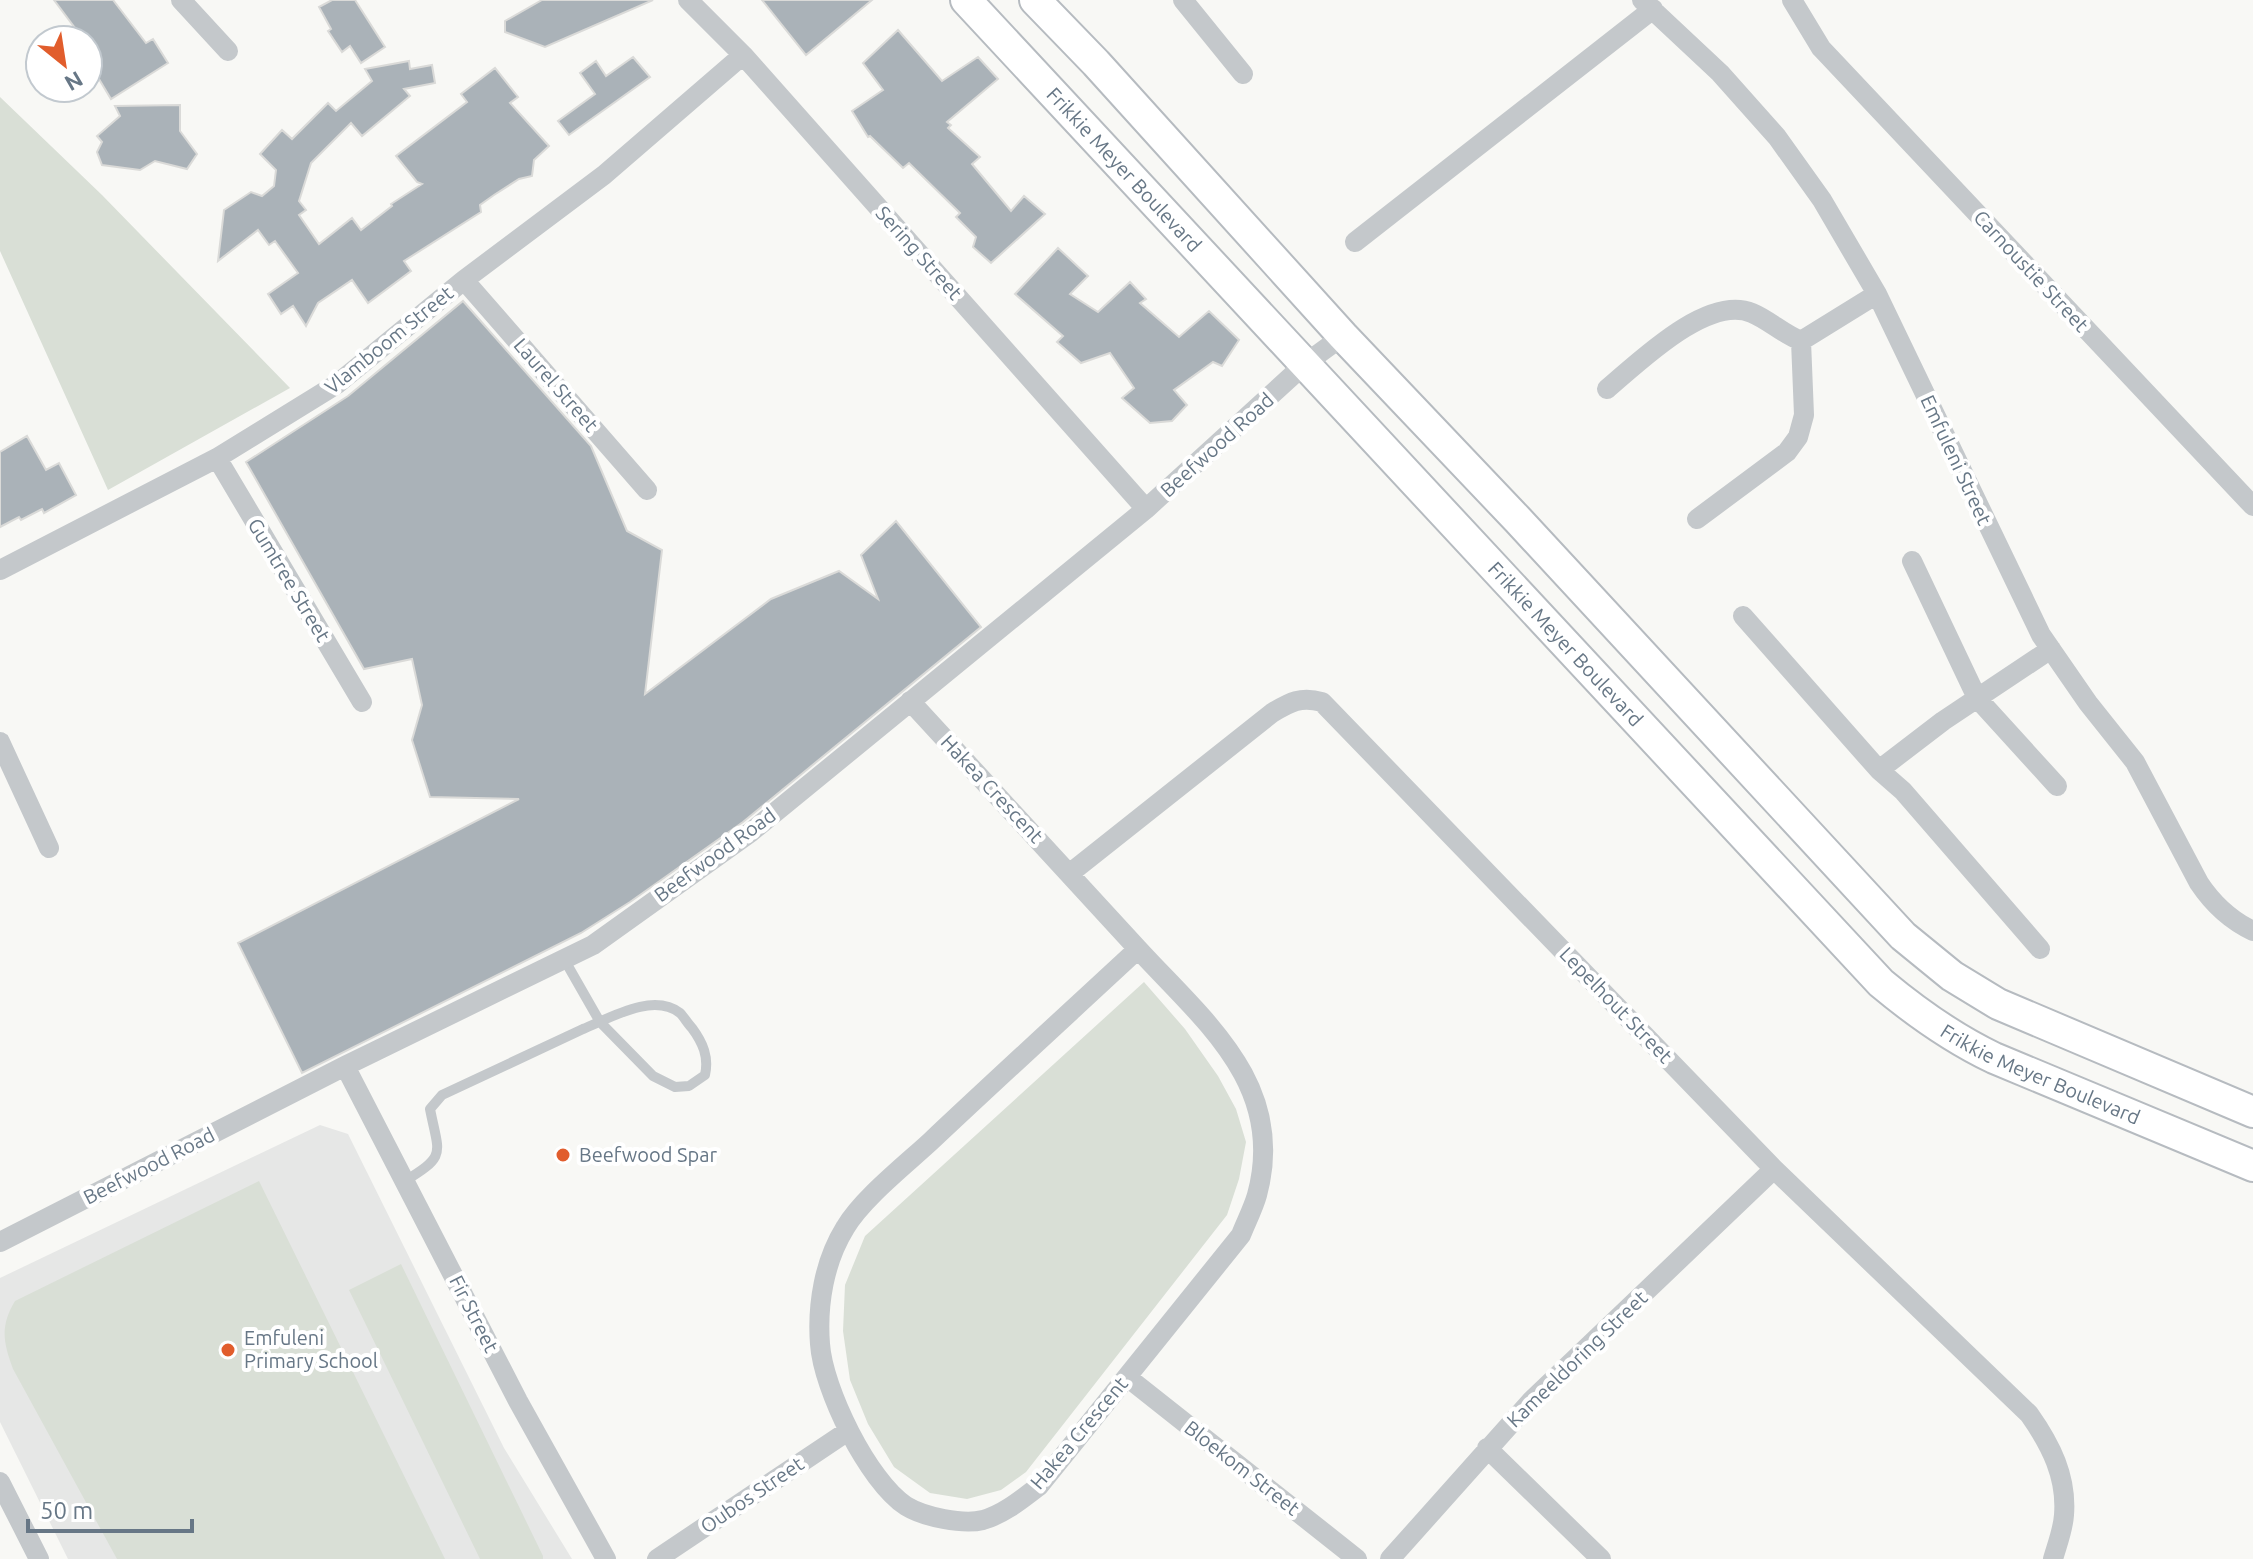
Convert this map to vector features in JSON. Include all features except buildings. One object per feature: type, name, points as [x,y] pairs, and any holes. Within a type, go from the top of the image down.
[{"type":"street","points":[[181,0],[228,51]]},
{"type":"street","name":"Sering Street","points":[[688,0],[743,55],[1146,509]]},
{"type":"street","name":"Frikkie Meyer Boulevard","points":[[966,0],[1881,983],[1957,1040],[2253,1166]]},
{"type":"street","points":[[1035,0],[1343,336],[1903,936],[1930,960],[1998,1004],[2253,1112]]},
{"type":"street","points":[[1213,0],[1189,7],[1243,74]]},
{"type":"street","name":"Carnoustie Street","points":[[1792,0],[1811,34],[2253,506]]},
{"type":"street","points":[[1355,242],[1647,5]]},
{"type":"street","name":"Emfuleni Street","points":[[1647,5],[1720,73],[1777,137],[1822,200],[1877,294],[2013,581],[2051,649],[2088,703],[2135,762],[2210,900],[2226,915],[2253,931]]},
{"type":"street","name":"Vlamboom Street","points":[[0,570],[217,458],[337,384],[464,280],[604,175],[743,55]]},
{"type":"street","name":"Laurel Street","points":[[464,280],[647,490]]},
{"type":"street","points":[[1801,341],[1877,294]]},
{"type":"street","points":[[1607,389],[1667,339],[1717,312],[1733,308],[1751,312],[1801,341]]},
{"type":"street","name":"Beefwood Road","points":[[0,1242],[345,1066],[593,945],[751,832],[1146,509],[1306,363],[1343,336]]},
{"type":"street","points":[[1697,519],[1787,452],[1798,437],[1804,415],[1801,341]]},
{"type":"street","name":"Gumtree Street","points":[[217,458],[362,702]]},
{"type":"street","points":[[1912,561],[1977,698],[2057,786]]},
{"type":"street","points":[[1743,616],[1879,770],[1903,791],[2040,949]]},
{"type":"street","points":[[1879,770],[1977,698],[2051,649]]},
{"type":"street","name":"Lepelhout Street","points":[[1069,874],[1272,713],[1292,701],[1306,698],[1322,702],[1774,1169],[2029,1414],[2049,1443],[2061,1477],[2064,1517],[2053,1559]]},
{"type":"street","name":"Hakea Crescent","points":[[910,701],[1222,1040],[1245,1072],[1262,1121],[1264,1152],[1257,1196],[1241,1235],[1039,1486],[1012,1507],[982,1520],[950,1521],[907,1506],[876,1475],[848,1431],[830,1389],[820,1347],[819,1298],[845,1227],[880,1189],[1138,949]]},
{"type":"street","points":[[0,742],[49,848]]},
{"type":"street","name":"Fir Street","points":[[345,1066],[518,1401],[606,1559]]},
{"type":"street","name":"Kameeldoring Street","points":[[1390,1559],[1532,1400],[1774,1169]]},
{"type":"street","name":"Bloekom Street","points":[[1127,1377],[1357,1559]]},
{"type":"street","name":"Oubos Street","points":[[657,1559],[848,1431]]},
{"type":"street","points":[[1487,1448],[1601,1559]]},
{"type":"street","points":[[0,1482],[39,1559]]},
{"type":"lane","points":[[405,1181],[433,1164],[438,1151],[430,1109],[442,1095],[600,1022],[642,1007],[660,1004],[679,1013],[700,1039],[708,1062],[705,1075],[689,1086],[675,1087],[653,1076],[600,1022],[564,959]]},
{"type":"shaded area","points":[[0,97],[102,195],[290,388],[108,490],[0,251]]},
{"type":"shaded area","points":[[1144,982],[1185,1029],[1218,1076],[1236,1109],[1246,1142],[1239,1179],[1227,1215],[1026,1472],[1001,1490],[967,1499],[930,1493],[894,1467],[868,1424],[850,1380],[843,1331],[845,1285],[865,1236]]},
{"type":"shaded area","name":"Emfuleni Primary School","points":[[320,1125],[348,1134],[504,1448],[572,1559],[68,1559],[0,1422],[0,1278]]},
{"type":"shaded area","name":"Emfuleni Primary School","points":[[259,1181],[445,1559],[117,1559],[13,1369],[7,1350],[5,1326],[15,1301]]},
{"type":"shaded area","points":[[401,1264],[543,1559],[480,1559],[349,1290]]},
{"type":"place","name":"Beefwood Spar","points":[[563,1155]]},
{"type":"place","name":"Emfuleni Primary School","points":[[228,1350]]}]
